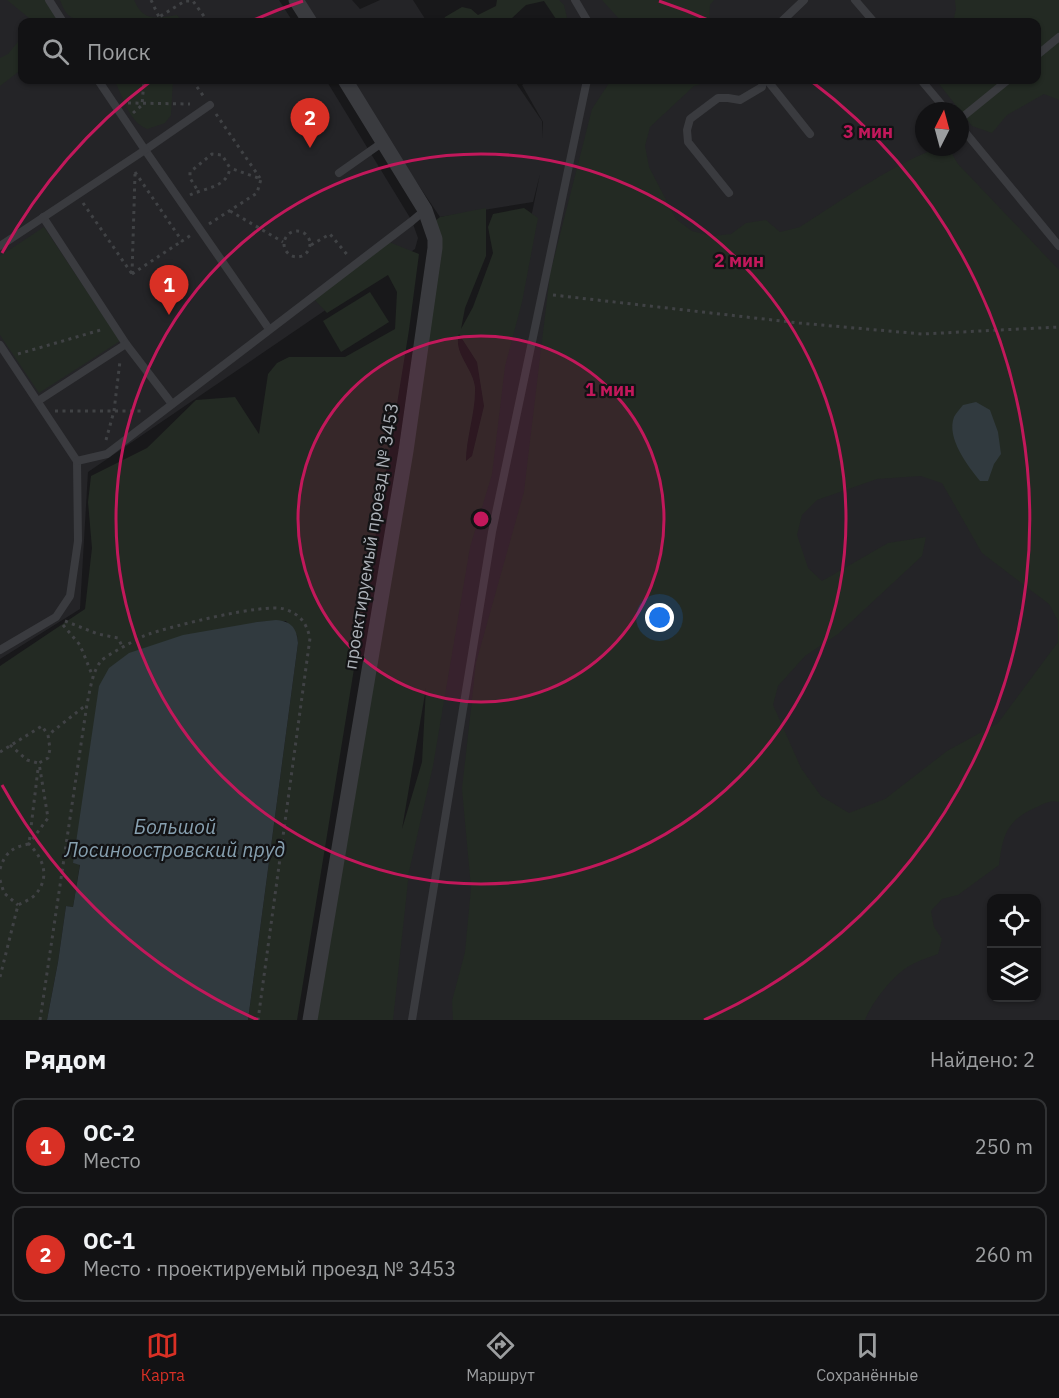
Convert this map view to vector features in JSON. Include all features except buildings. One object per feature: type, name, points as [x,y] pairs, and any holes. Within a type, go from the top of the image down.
[{"type":"street","points":[[296,0],[307,18]]},
{"type":"street","name":"проектируемый проезд № 3453","points":[[310,1020],[406,451],[435,239],[424,210],[347,84]]},
{"type":"lane","points":[[49,0],[60,18]]},
{"type":"lane","points":[[576,0],[586,18]]},
{"type":"lane","points":[[785,18],[804,0]]},
{"type":"lane","points":[[855,0],[871,18]]},
{"type":"lane","points":[[1041,52],[1059,37]]},
{"type":"lane","points":[[101,84],[269,329]]},
{"type":"lane","points":[[412,1020],[492,532],[586,84]]},
{"type":"lane","points":[[729,193],[688,142],[687,130],[690,119],[718,99],[740,100],[749,96],[763,84]]},
{"type":"lane","points":[[768,84],[810,134]]},
{"type":"lane","points":[[924,84],[939,102]]},
{"type":"lane","points":[[969,112],[1003,84]]},
{"type":"lane","points":[[0,246],[210,105]]},
{"type":"lane","points":[[969,137],[1059,246]]},
{"type":"lane","points":[[339,173],[383,142]]},
{"type":"lane","points":[[77,460],[107,454],[424,210]]},
{"type":"lane","points":[[43,217],[115,326],[124,345],[171,404]]},
{"type":"lane","points":[[0,345],[77,460],[78,541],[70,596],[56,617],[0,650]]},
{"type":"lane","points":[[38,401],[124,345]]},
{"type":"path","points":[[151,0],[159,17],[186,1],[193,1],[205,18]]},
{"type":"path","points":[[125,120],[142,105],[144,84]]},
{"type":"path","points":[[195,84],[261,180]]},
{"type":"path","points":[[114,103],[210,105]]},
{"type":"path","points":[[198,191],[190,178],[190,171],[212,154],[222,155],[230,168],[261,180]]},
{"type":"path","points":[[132,274],[136,155]]},
{"type":"path","points":[[181,200],[198,191],[208,190],[226,178],[230,168]]},
{"type":"path","points":[[135,172],[182,241]]},
{"type":"path","points":[[132,274],[257,193],[261,180]]},
{"type":"path","points":[[77,194],[132,274]]},
{"type":"path","points":[[230,211],[283,242]]},
{"type":"path","points":[[311,245],[309,237],[302,231],[293,231],[286,236],[283,242],[284,250],[290,256],[299,258],[307,254],[311,245],[330,234],[354,264]]},
{"type":"path","points":[[542,294],[777,321],[922,334],[1059,327]]},
{"type":"path","points":[[8,357],[115,326]]},
{"type":"path","points":[[100,455],[111,429],[124,345]]},
{"type":"path","points":[[44,411],[163,410]]},
{"type":"path","points":[[40,1020],[87,704],[93,677],[102,660],[147,634],[249,610],[282,608],[300,615],[310,638],[258,1020]]},
{"type":"path","points":[[56,617],[98,634],[118,638],[123,648]]},
{"type":"path","points":[[56,617],[80,645],[93,677]]},
{"type":"path","points":[[48,735],[87,704]]},
{"type":"path","points":[[0,752],[10,745],[42,726],[48,735],[50,748],[48,758],[39,763],[27,760],[10,745]]},
{"type":"path","points":[[0,869],[2,855],[15,847],[29,844],[48,818],[39,763]]},
{"type":"path","points":[[29,844],[39,763]]},
{"type":"path","points":[[0,977],[18,905],[34,896],[40,886],[44,868],[40,855],[29,844]]},
{"type":"path","points":[[0,880],[4,893],[18,905]]},
{"type":"shaded area","points":[[0,0],[279,0],[290,18],[18,18],[18,84],[328,84],[412,221],[418,238],[415,249],[88,472],[80,609],[0,659]]},
{"type":"shaded area","points":[[7,0],[46,0],[59,17],[59,18],[29,18]]},
{"type":"shaded area","points":[[60,0],[134,0],[147,16],[157,18],[73,18]]},
{"type":"shaded area","points":[[301,0],[352,0],[360,9],[380,0],[413,0],[424,18],[312,18]]},
{"type":"shaded area","points":[[497,0],[559,0],[564,5],[567,18],[555,18],[544,1],[526,5],[512,18],[445,18],[462,7],[471,9],[478,15],[496,6]]},
{"type":"shaded area","points":[[554,0],[1059,0],[1059,1020],[378,1020],[483,452],[540,174],[533,202],[440,217],[353,84],[517,84],[542,121],[543,138],[543,122],[523,84],[1041,84],[1041,18],[567,18]]},
{"type":"shaded area","points":[[602,0],[714,0],[710,5],[709,18],[618,18]]},
{"type":"shaded area","points":[[955,0],[1059,0],[1059,100],[1044,94],[1007,115],[992,133],[972,126],[969,122],[969,102],[953,102],[939,84],[1041,84],[1041,18],[954,18]]},
{"type":"shaded area","points":[[177,15],[180,18],[157,18]]},
{"type":"shaded area","points":[[18,42],[18,72],[0,86],[0,58],[8,54]]},
{"type":"shaded area","points":[[116,84],[173,84],[171,115],[165,123],[147,129],[131,114]]},
{"type":"shaded area","points":[[608,84],[700,84],[694,86],[650,127],[645,146],[649,167],[676,219],[692,231],[712,236],[731,234],[746,223],[766,220],[780,232],[800,227],[852,193],[916,157],[953,156],[958,164],[1059,270],[1059,802],[1045,803],[1019,817],[1005,836],[999,865],[958,895],[942,899],[931,911],[934,927],[942,939],[938,954],[904,969],[878,997],[865,1020],[453,1020],[452,1001],[465,952],[471,888],[462,789],[476,663],[524,492],[550,274],[592,109]],"holes":[[[921,476],[942,483],[982,553],[1049,604],[1058,621],[1058,642],[998,723],[947,751],[885,799],[849,813],[821,796],[801,768],[773,705],[778,686],[805,656],[838,634],[922,556],[926,537],[888,543],[822,581],[808,568],[797,535],[802,515],[817,500],[877,479]]]},
{"type":"shaded area","points":[[486,208],[486,256],[465,308],[461,329],[473,307],[493,253],[488,227],[493,214],[524,208],[538,218],[522,302],[505,366],[492,474],[470,547],[433,766],[409,872],[393,1020],[317,1020],[435,221],[440,217]],"holes":[[[459,334],[477,362],[484,406],[472,456],[466,461],[475,387],[459,348]],[[426,688],[422,762],[402,829]]]},
{"type":"shaded area","points":[[44,227],[120,341],[39,393],[0,335],[0,256]]},
{"type":"shaded area","points":[[389,242],[419,254],[409,330],[297,1020],[248,1020],[298,643],[297,635],[286,621],[257,622],[73,863],[80,864],[73,907],[66,906],[47,1020],[0,1020],[0,666],[85,609],[92,548],[88,502],[91,476],[147,448],[196,400],[235,397],[259,434],[268,374],[277,363],[289,357],[345,357],[395,329],[397,292],[388,275],[327,313],[314,299]]},
{"type":"shaded area","points":[[370,292],[389,322],[341,352],[323,321]]},
{"type":"water","points":[[976,402],[990,410],[998,432],[1001,454],[994,464],[988,481],[980,481],[970,468],[953,434],[952,425],[956,414],[963,405]]},
{"type":"water","name":"Большой Лосиноостровский пруд","points":[[276,620],[292,626],[298,643],[248,1020],[47,1020],[66,906],[73,907],[80,865],[73,863],[99,686],[109,668],[129,653],[183,635]]},
{"type":"place","name":"ОС-1","points":[[310,148]]},
{"type":"place","name":"ОС-2","points":[[169,315]]}]
